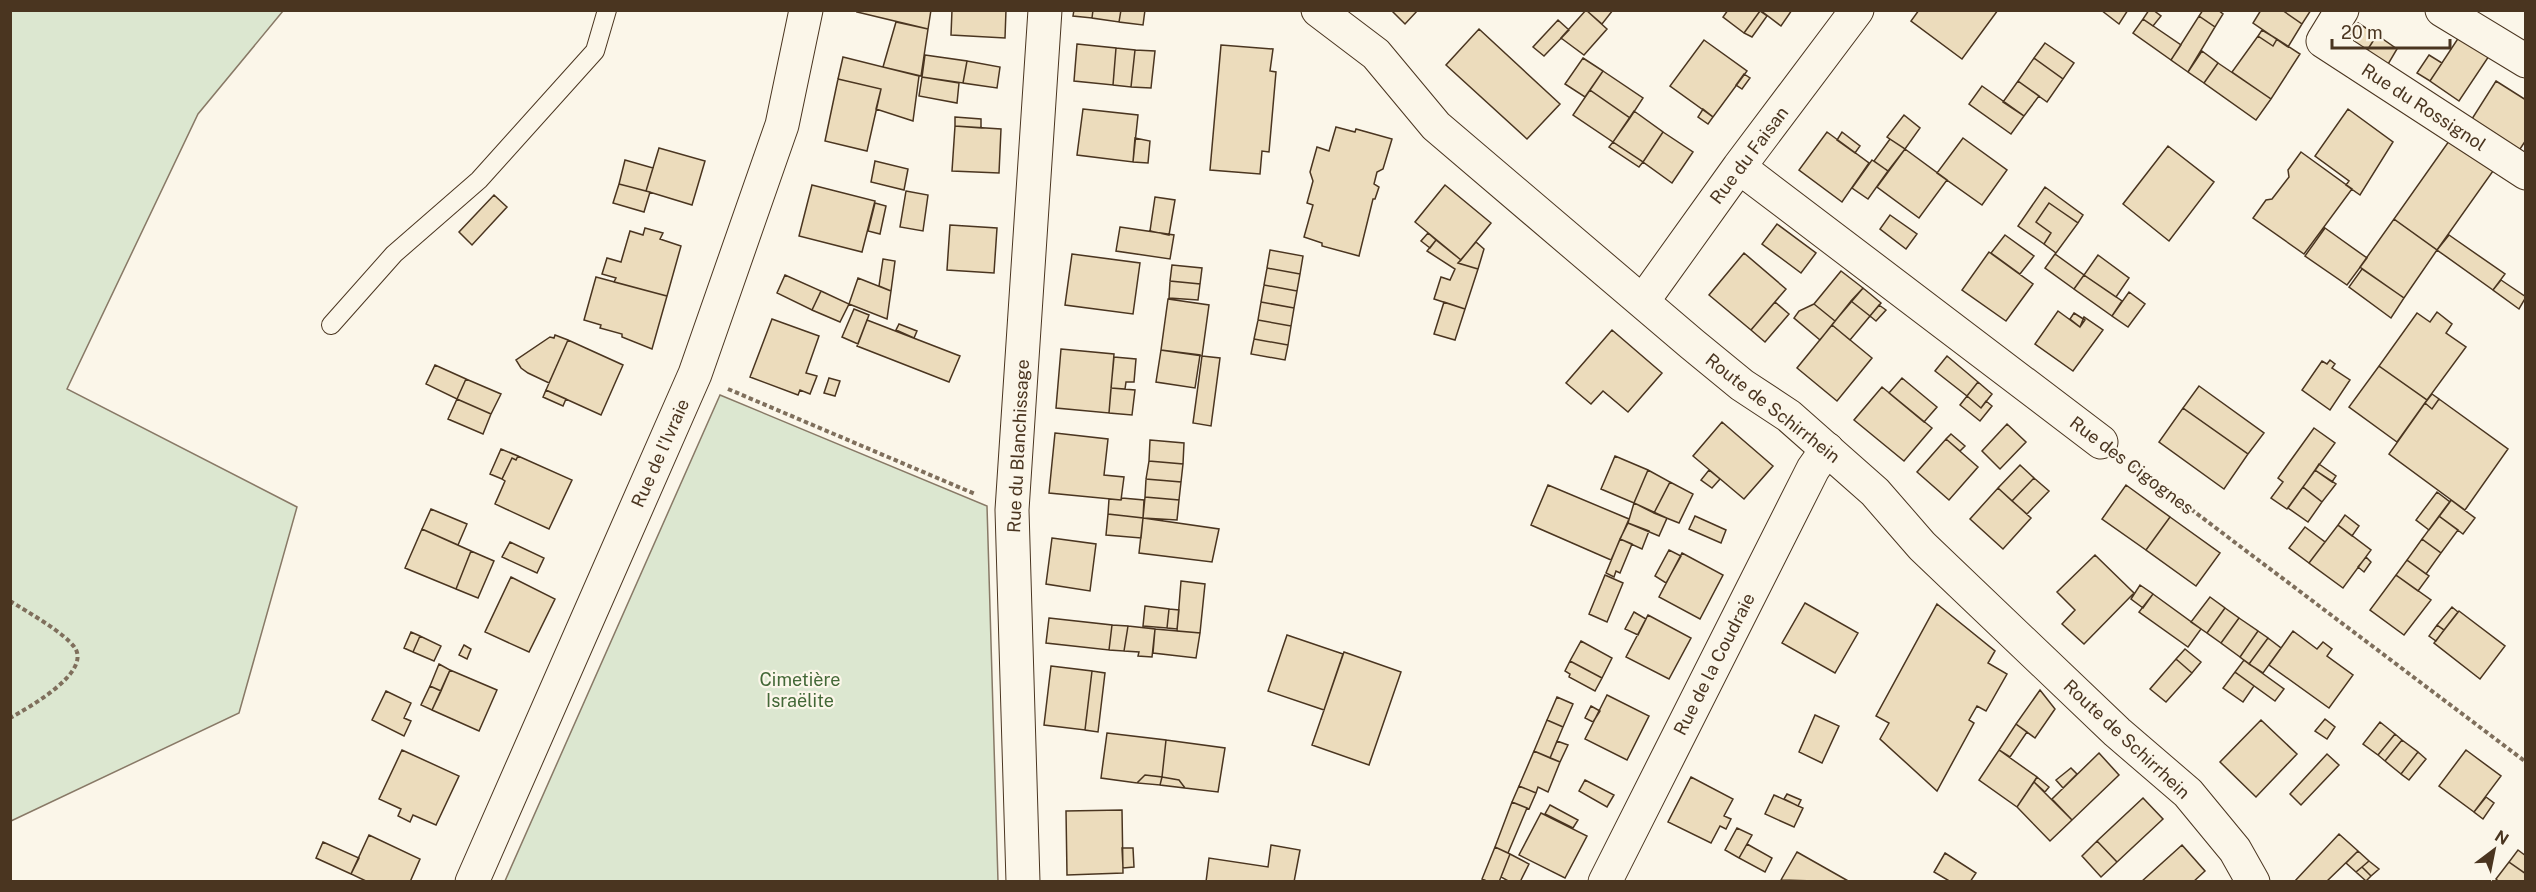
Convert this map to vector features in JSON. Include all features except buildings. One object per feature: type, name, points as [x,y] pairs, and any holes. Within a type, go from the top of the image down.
[{"type":"street","name":"Rue de l'Ivraie","points":[[472,882],[694,374],[782,125],[806,10]]},
{"type":"street","name":"Rue du Blanchissage","points":[[1023,882],[1012,510],[1045,10]]},
{"type":"street","name":"Route de Schirrhein","points":[[1318,10],[1376,54],[1436,126],[1742,385],[1789,416],[1875,492],[1922,546],[2108,724],[2188,793],[2235,850],[2253,882]]},
{"type":"street","name":"Rue du Faisan","points":[[1643,301],[1739,167],[1857,10]]},
{"type":"street","name":"Rue du Rossignol","points":[[2342,10],[2323,40],[2526,174]]},
{"type":"street","points":[[2442,10],[2526,61]]},
{"type":"street","name":"Rue des Cigognes","points":[[1739,167],[2102,442]]},
{"type":"street","name":"Rue de la Coudraie","points":[[1605,882],[1813,469],[1827,449]]},
{"type":"lane","points":[[331,325],[394,254],[478,180],[595,51],[607,10]]},
{"type":"path","points":[[694,374],[1012,510]]},
{"type":"path","name":"Rue des Cigognes","points":[[2102,442],[2526,762]]},
{"type":"path","points":[[10,601],[64,638],[75,648],[77,656],[76,667],[70,675],[49,693],[10,718]]},
{"type":"green space","points":[[11,10],[283,11],[198,114],[67,389],[297,507],[239,713],[11,821]]},
{"type":"green space","name":"Cimetière Israëlite","points":[[720,395],[987,506],[998,881],[505,881]]}]
